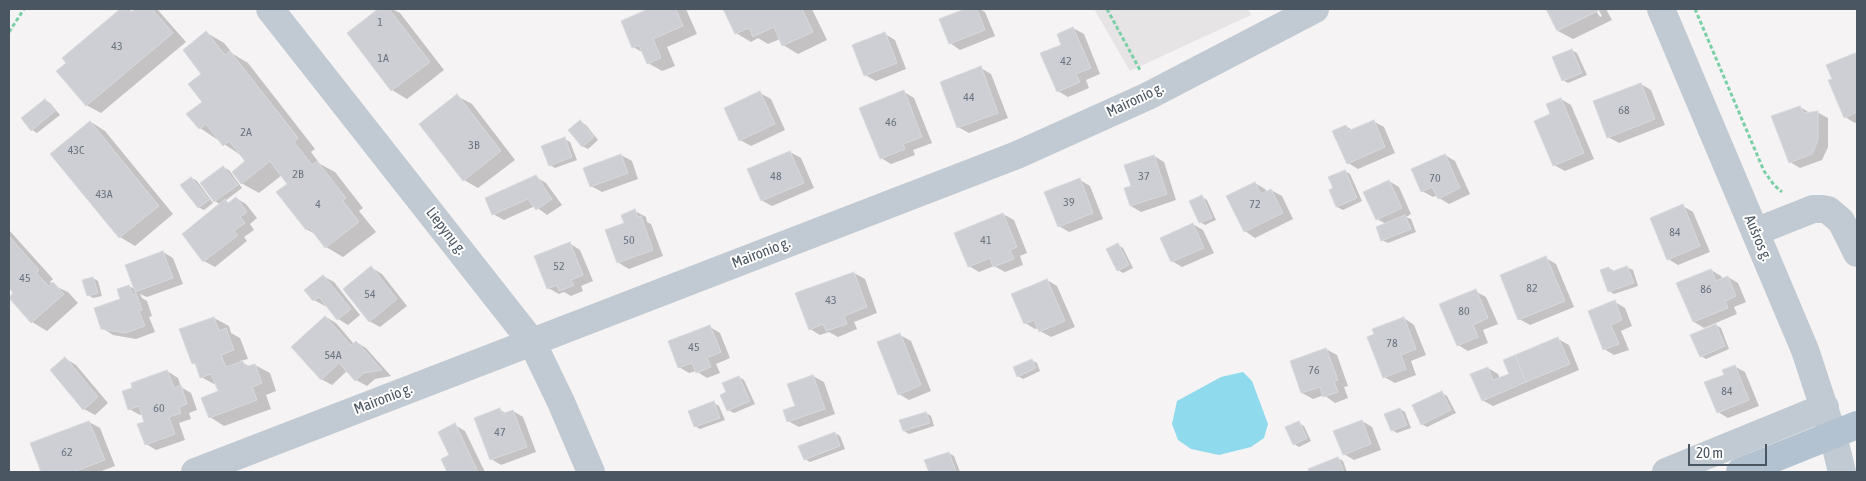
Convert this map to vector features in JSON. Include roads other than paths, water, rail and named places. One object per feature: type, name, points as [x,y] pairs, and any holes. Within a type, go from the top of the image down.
[{"type":"main road","points":[[1740,472],[1857,425]]},
{"type":"street","name":"Liepynų g.","points":[[270,9],[532,342],[561,402],[590,472]]},
{"type":"street","name":"Maironio g.","points":[[195,472],[1017,155],[1148,96],[1315,9]]},
{"type":"street","name":"Aušros g.","points":[[1662,9],[1805,350],[1825,407],[1833,469]]},
{"type":"street","points":[[1755,232],[1813,209],[1828,210],[1841,221],[1857,253]]},
{"type":"street","points":[[1666,472],[1825,407]]},
{"type":"water","points":[[1243,372],[1252,381],[1268,424],[1264,438],[1251,447],[1219,455],[1191,449],[1178,440],[1172,424],[1177,401],[1221,377]]}]
